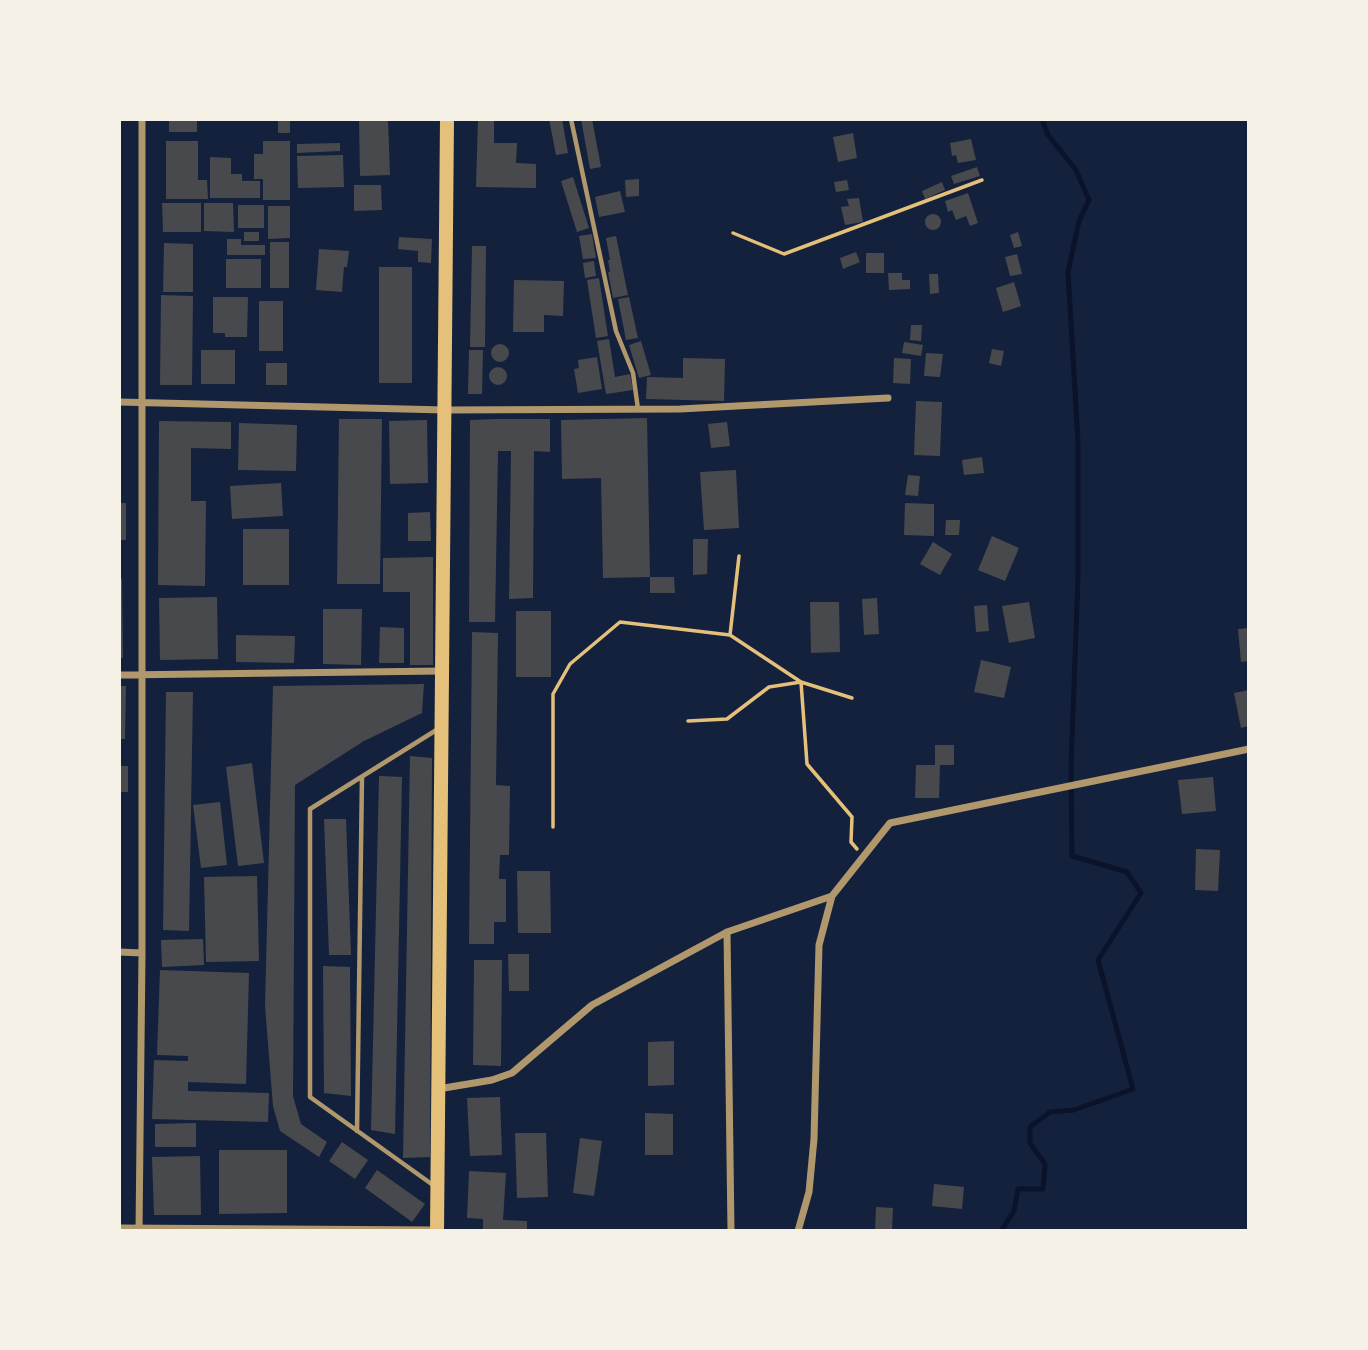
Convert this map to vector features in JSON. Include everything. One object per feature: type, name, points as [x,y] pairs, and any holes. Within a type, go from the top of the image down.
[{"type":"highway","points":[[437,1231],[447,119]]},
{"type":"street","points":[[139,1229],[142,953],[142,119]]},
{"type":"street","points":[[119,402],[445,410],[638,409],[736,407],[888,398]]},
{"type":"street","points":[[119,675],[442,671]]},
{"type":"street","points":[[798,1231],[809,1192],[814,1139],[819,945],[832,896],[890,822],[1249,749]]},
{"type":"street","points":[[438,1088],[492,1080],[512,1073],[592,1005],[727,932],[832,896]]},
{"type":"street","points":[[727,932],[731,1231]]},
{"type":"street","points":[[119,952],[142,953]]},
{"type":"street","points":[[119,1228],[437,1231]]},
{"type":"lane","points":[[572,119],[615,331],[634,373],[638,409]]},
{"type":"lane","points":[[437,1188],[310,1097],[310,809],[442,726]]},
{"type":"lane","points":[[357,1131],[362,776]]},
{"type":"path","points":[[733,233],[784,254],[982,180]]},
{"type":"path","points":[[730,635],[739,556]]},
{"type":"path","points":[[553,827],[553,694],[570,664],[620,622],[730,635],[801,682],[852,698]]},
{"type":"path","points":[[688,721],[727,719],[769,687],[801,682]]},
{"type":"path","points":[[801,682],[807,764],[852,817],[851,842],[864,855]]},
{"type":"building","points":[[169,119],[197,119],[197,132],[169,132]]},
{"type":"building","points":[[278,119],[290,119],[290,133],[278,133]]},
{"type":"building","points":[[359,119],[388,119],[390,175],[360,176]]},
{"type":"building","points":[[478,119],[494,119],[494,143],[517,143],[516,163],[536,164],[536,188],[476,187]]},
{"type":"building","points":[[549,119],[562,119],[568,153],[556,155]]},
{"type":"building","points":[[581,119],[592,119],[601,167],[590,169]]},
{"type":"building","points":[[853,133],[857,158],[838,162],[833,137]]},
{"type":"building","points":[[971,139],[976,160],[958,163],[956,155],[952,156],[950,143]]},
{"type":"building","points":[[166,141],[198,141],[198,180],[207,180],[208,199],[166,199]]},
{"type":"building","points":[[263,141],[290,141],[290,200],[263,200],[263,179],[254,179],[254,154],[263,154]]},
{"type":"building","points":[[340,143],[340,151],[297,153],[297,144]]},
{"type":"building","points":[[343,155],[344,187],[298,188],[297,156]]},
{"type":"building","points":[[210,157],[231,158],[231,174],[242,174],[242,181],[260,181],[260,198],[210,198]]},
{"type":"building","points":[[977,167],[980,176],[954,184],[951,176]]},
{"type":"building","points":[[573,177],[589,228],[577,232],[561,181]]},
{"type":"building","points":[[639,179],[639,196],[626,197],[625,180]]},
{"type":"building","points":[[847,180],[849,190],[836,192],[834,182]]},
{"type":"building","points":[[942,182],[945,190],[925,199],[922,191]]},
{"type":"building","points":[[354,185],[381,185],[382,210],[354,211]]},
{"type":"building","points":[[620,191],[625,212],[599,217],[595,197]]},
{"type":"building","points":[[968,193],[978,223],[970,226],[966,216],[956,220],[952,210],[948,212],[945,201]]},
{"type":"building","points":[[859,198],[863,222],[845,225],[841,207],[849,206],[847,199]]},
{"type":"building","points":[[162,203],[201,203],[201,232],[163,232]]},
{"type":"building","points":[[204,203],[233,203],[234,232],[204,231]]},
{"type":"building","points":[[238,205],[264,205],[264,228],[238,228]]},
{"type":"building","points":[[268,206],[290,206],[290,238],[268,239]]},
{"type":"building","points":[[930,214],[936,214],[941,222],[939,228],[930,230],[925,225],[925,219]]},
{"type":"building","points":[[244,232],[259,232],[259,241],[244,241]]},
{"type":"building","points":[[1018,232],[1022,246],[1014,248],[1010,235]]},
{"type":"building","points":[[592,234],[596,258],[583,259],[579,236]]},
{"type":"building","points":[[616,236],[628,295],[613,298],[606,238]]},
{"type":"building","points":[[399,237],[432,239],[431,263],[418,262],[418,251],[398,249]]},
{"type":"building","points":[[227,239],[241,239],[241,245],[265,245],[265,255],[227,255]]},
{"type":"building","points":[[270,242],[289,242],[289,288],[270,288]]},
{"type":"building","points":[[164,243],[193,244],[193,292],[163,292]]},
{"type":"building","points":[[472,246],[486,246],[485,347],[470,347]]},
{"type":"building","points":[[319,249],[349,251],[347,267],[344,267],[342,292],[316,290]]},
{"type":"building","points":[[856,252],[860,262],[843,269],[840,258]]},
{"type":"building","points":[[866,253],[884,253],[884,273],[866,273]]},
{"type":"building","points":[[1017,254],[1022,274],[1010,276],[1005,257]]},
{"type":"building","points":[[226,259],[261,259],[261,288],[226,288]]},
{"type":"building","points":[[594,261],[596,276],[585,278],[583,263]]},
{"type":"building","points":[[379,267],[412,267],[412,383],[379,383]]},
{"type":"building","points":[[888,273],[902,273],[902,280],[910,280],[910,289],[889,290]]},
{"type":"building","points":[[929,274],[938,274],[939,293],[930,294]]},
{"type":"building","points":[[599,278],[608,336],[596,338],[587,280]]},
{"type":"building","points":[[514,280],[564,281],[563,316],[544,315],[544,332],[513,332]]},
{"type":"building","points":[[1014,282],[1021,306],[1003,312],[996,288]]},
{"type":"building","points":[[161,295],[193,296],[192,385],[160,385]]},
{"type":"building","points":[[213,297],[248,297],[247,337],[225,337],[225,333],[213,333]]},
{"type":"building","points":[[629,297],[638,338],[626,340],[618,299]]},
{"type":"building","points":[[259,301],[283,301],[283,351],[259,351]]},
{"type":"building","points":[[911,325],[922,325],[921,341],[910,340]]},
{"type":"building","points":[[609,339],[615,377],[630,374],[633,390],[606,394],[597,341]]},
{"type":"building","points":[[641,341],[651,375],[639,378],[629,345]]},
{"type":"building","points":[[904,342],[923,345],[921,356],[902,353]]},
{"type":"building","points":[[500,344],[506,347],[509,353],[506,359],[500,362],[494,359],[491,353],[494,347]]},
{"type":"building","points":[[992,349],[1004,351],[1001,366],[989,363]]},
{"type":"building","points":[[201,350],[235,350],[235,384],[201,384]]},
{"type":"building","points":[[469,350],[483,350],[482,394],[468,394]]},
{"type":"building","points":[[926,353],[943,354],[940,377],[924,376]]},
{"type":"building","points":[[597,357],[602,389],[578,393],[574,369],[579,368],[578,360]]},
{"type":"building","points":[[683,358],[725,359],[724,401],[646,399],[647,377],[683,378]]},
{"type":"building","points":[[894,358],[911,359],[910,384],[893,383]]},
{"type":"building","points":[[266,363],[287,363],[287,385],[266,385]]},
{"type":"building","points":[[498,367],[504,370],[507,376],[504,382],[498,385],[492,382],[489,376],[492,370]]},
{"type":"building","points":[[916,401],[942,402],[940,456],[914,455]]},
{"type":"building","points":[[647,418],[650,577],[603,578],[601,478],[562,479],[561,420]]},
{"type":"building","points":[[339,419],[382,419],[380,584],[337,584]]},
{"type":"building","points":[[550,419],[550,452],[534,451],[533,598],[509,599],[511,451],[498,451],[495,622],[469,622],[470,420]]},
{"type":"building","points":[[427,420],[428,483],[390,484],[389,421]]},
{"type":"building","points":[[159,421],[231,422],[231,449],[191,448],[191,501],[206,501],[205,586],[158,585]]},
{"type":"building","points":[[727,422],[730,446],[711,448],[708,424]]},
{"type":"building","points":[[239,423],[297,425],[296,471],[238,470]]},
{"type":"building","points":[[982,457],[984,473],[964,475],[962,460]]},
{"type":"building","points":[[736,470],[739,528],[704,530],[700,472]]},
{"type":"building","points":[[908,475],[920,476],[918,496],[905,495]]},
{"type":"building","points":[[281,483],[283,516],[232,519],[230,486]]},
{"type":"building","points":[[119,503],[126,503],[126,540],[119,540]]},
{"type":"building","points":[[905,503],[934,504],[934,536],[904,535]]},
{"type":"building","points":[[430,512],[431,541],[408,541],[408,513]]},
{"type":"building","points":[[946,520],[960,520],[959,535],[945,535]]},
{"type":"building","points":[[243,529],[289,529],[289,585],[243,585]]},
{"type":"building","points":[[992,536],[1019,548],[1005,581],[978,570]]},
{"type":"building","points":[[693,539],[708,539],[707,574],[693,575]]},
{"type":"building","points":[[933,542],[952,554],[940,575],[920,564]]},
{"type":"building","points":[[433,557],[433,665],[410,665],[410,592],[383,592],[383,558]]},
{"type":"building","points":[[650,577],[674,577],[675,593],[650,593]]},
{"type":"building","points":[[119,579],[122,579],[123,658],[119,658]]},
{"type":"building","points":[[217,597],[218,659],[160,660],[159,598]]},
{"type":"building","points":[[877,598],[879,634],[864,635],[862,599]]},
{"type":"building","points":[[810,602],[839,602],[840,652],[811,653]]},
{"type":"building","points":[[1029,602],[1035,638],[1009,643],[1002,606]]},
{"type":"building","points":[[987,605],[989,631],[976,632],[974,606]]},
{"type":"building","points":[[323,609],[362,609],[361,665],[323,664]]},
{"type":"building","points":[[516,611],[551,611],[551,677],[516,677]]},
{"type":"building","points":[[380,627],[404,628],[404,663],[379,663]]},
{"type":"building","points":[[1249,628],[1249,661],[1241,662],[1238,629]]},
{"type":"building","points":[[472,632],[498,633],[496,785],[510,786],[509,855],[500,855],[499,879],[506,879],[506,922],[494,922],[494,944],[469,944]]},
{"type":"building","points":[[236,635],[295,636],[294,663],[236,662]]},
{"type":"building","points":[[981,660],[1011,667],[1004,698],[974,692]]},
{"type":"building","points":[[424,684],[422,713],[364,741],[295,785],[293,1096],[301,1124],[327,1142],[319,1157],[280,1131],[273,1106],[265,1006],[273,686]]},
{"type":"building","points":[[119,686],[126,686],[125,739],[119,739]]},
{"type":"building","points":[[1249,690],[1249,726],[1241,728],[1234,693]]},
{"type":"building","points":[[166,692],[193,692],[189,931],[163,930]]},
{"type":"building","points":[[935,745],[954,745],[954,765],[940,765],[939,798],[915,798],[916,765],[935,765]]},
{"type":"building","points":[[410,756],[432,758],[430,1157],[403,1158]]},
{"type":"building","points":[[252,763],[264,863],[238,866],[226,767]]},
{"type":"building","points":[[119,766],[128,766],[128,792],[119,792]]},
{"type":"building","points":[[379,776],[402,777],[395,1134],[371,1130]]},
{"type":"building","points":[[1213,777],[1216,811],[1182,814],[1178,780]]},
{"type":"building","points":[[220,802],[227,865],[201,868],[193,805]]},
{"type":"building","points":[[324,819],[346,819],[351,955],[329,955]]},
{"type":"building","points":[[1196,849],[1220,850],[1218,891],[1195,890]]},
{"type":"building","points":[[517,871],[550,871],[551,933],[518,933]]},
{"type":"building","points":[[257,876],[259,961],[206,962],[204,877]]},
{"type":"building","points":[[203,939],[204,965],[162,967],[161,940]]},
{"type":"building","points":[[508,954],[529,954],[529,991],[509,991]]},
{"type":"building","points":[[474,960],[502,960],[501,1066],[473,1065]]},
{"type":"building","points":[[323,966],[350,967],[351,1096],[324,1093]]},
{"type":"building","points":[[160,970],[249,973],[246,1084],[188,1082],[188,1091],[269,1093],[268,1122],[152,1119],[154,1060],[188,1061],[188,1056],[157,1055]]},
{"type":"building","points":[[674,1041],[674,1085],[648,1086],[648,1042]]},
{"type":"building","points":[[500,1097],[502,1155],[470,1156],[467,1098]]},
{"type":"building","points":[[645,1113],[673,1114],[673,1155],[645,1155]]},
{"type":"building","points":[[196,1123],[196,1147],[155,1147],[155,1124]]},
{"type":"building","points":[[515,1133],[546,1133],[548,1197],[517,1198]]},
{"type":"building","points":[[580,1138],[602,1141],[594,1196],[573,1193]]},
{"type":"building","points":[[342,1142],[368,1160],[355,1179],[329,1161]]},
{"type":"building","points":[[219,1150],[287,1150],[287,1213],[219,1214]]},
{"type":"building","points":[[200,1156],[201,1215],[154,1215],[152,1157]]},
{"type":"building","points":[[377,1170],[425,1204],[412,1222],[365,1188]]},
{"type":"building","points":[[469,1171],[506,1173],[503,1220],[527,1221],[527,1231],[483,1231],[483,1219],[467,1218]]},
{"type":"building","points":[[934,1184],[964,1187],[962,1209],[932,1206]]},
{"type":"building","points":[[876,1207],[893,1208],[892,1231],[875,1231]]},
{"type":"waterway","points":[[1001,1231],[1014,1211],[1018,1189],[1043,1189],[1045,1164],[1030,1143],[1030,1127],[1050,1112],[1074,1110],[1133,1089],[1098,960],[1141,893],[1127,872],[1072,856],[1071,765],[1078,578],[1078,442],[1068,272],[1079,221],[1089,200],[1076,170],[1048,135],[1042,119]]}]
